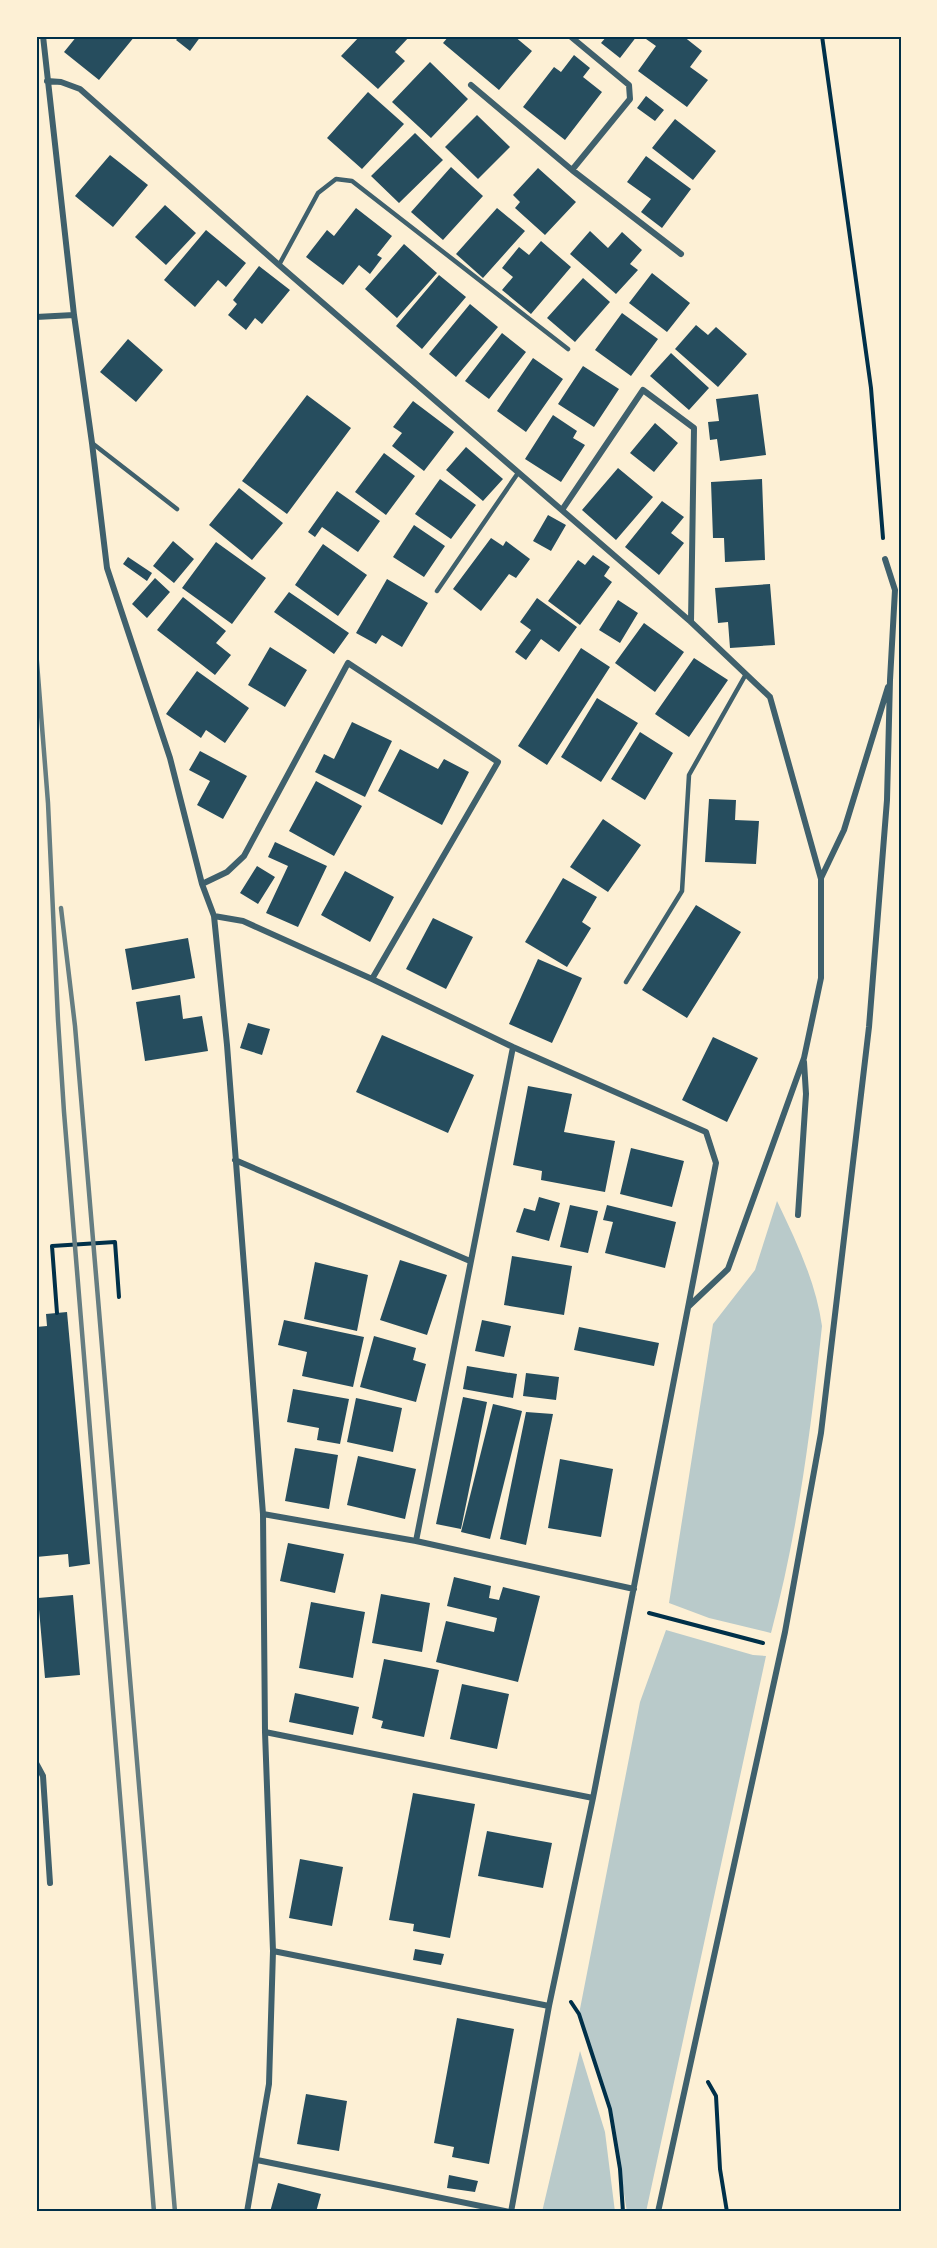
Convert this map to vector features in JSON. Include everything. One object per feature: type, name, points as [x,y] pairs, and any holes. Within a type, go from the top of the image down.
[{"type":"street","points":[[43,36],[74,315],[107,568],[170,758],[202,884],[214,916],[227,1045],[263,1514],[265,1732],[273,1952],[269,2084],[247,2212]]},
{"type":"street","points":[[570,36],[629,85],[630,99],[572,170]]},
{"type":"street","points":[[47,81],[61,82],[80,89],[279,266],[691,622],[770,697],[821,879],[821,978],[804,1058],[728,1269],[688,1306]]},
{"type":"street","points":[[471,85],[572,170],[681,254]]},
{"type":"street","points":[[36,316],[74,315]]},
{"type":"street","points":[[562,510],[643,390],[694,428],[691,622]]},
{"type":"street","points":[[658,2212],[781,1648],[821,1433],[869,1027],[887,800],[895,590],[885,559]]},
{"type":"street","points":[[202,884],[227,873],[244,856],[348,663],[498,762],[372,979]]},
{"type":"street","points":[[821,879],[844,830],[890,680]]},
{"type":"street","points":[[214,916],[243,921],[372,979],[513,1047],[706,1132],[716,1163],[510,2212],[257,2160]]},
{"type":"street","points":[[416,1541],[513,1047]]},
{"type":"street","points":[[798,1215],[806,1094],[804,1058]]},
{"type":"street","points":[[235,1160],[470,1262]]},
{"type":"street","points":[[263,1514],[416,1541],[634,1589]]},
{"type":"street","points":[[265,1732],[593,1798]]},
{"type":"street","points":[[36,1763],[43,1776],[50,1883]]},
{"type":"street","points":[[273,1952],[549,2006]]},
{"type":"lane","points":[[279,266],[318,193],[336,179],[352,181],[568,350]]},
{"type":"lane","points":[[92,443],[177,509]]},
{"type":"lane","points":[[437,591],[518,473]]},
{"type":"lane","points":[[626,982],[682,891],[688,775],[746,674]]},
{"type":"path","points":[[822,36],[871,388],[885,559]]},
{"type":"path","points":[[57,1313],[52,1246],[115,1242],[118,1297]]},
{"type":"path","points":[[630,1608],[781,1648]]},
{"type":"path","points":[[555,1979],[579,2014],[610,2109],[620,2169],[622,2212]]},
{"type":"path","points":[[691,2068],[708,2081],[716,2096],[720,2169],[727,2212]]},
{"type":"shaded area","points":[[777,1201],[810,1278],[822,1326],[802,1480],[789,1557],[771,1633],[709,1618],[669,1603],[713,1324],[755,1270]]},
{"type":"shaded area","points":[[666,1630],[753,1655],[766,1656],[646,2212],[627,2212],[610,2109],[579,2014],[640,1702]]},
{"type":"shaded area","points":[[580,2051],[605,2132],[615,2212],[542,2212]]},
{"type":"building","points":[[77,36],[135,36],[99,80],[64,52]]},
{"type":"building","points":[[180,36],[201,36],[190,51],[176,40]]},
{"type":"building","points":[[360,36],[410,36],[395,52],[405,61],[378,89],[341,56]]},
{"type":"building","points":[[449,36],[514,36],[532,51],[499,90],[443,43]]},
{"type":"building","points":[[607,36],[637,36],[620,58],[601,43]]},
{"type":"building","points":[[649,36],[683,36],[702,51],[690,67],[708,80],[687,107],[638,71],[656,46],[646,39]]},
{"type":"building","points":[[574,55],[590,68],[583,77],[602,92],[565,140],[523,107],[554,67],[561,72]]},
{"type":"building","points":[[430,62],[468,99],[431,138],[392,102]]},
{"type":"building","points":[[368,92],[404,124],[362,169],[327,138]]},
{"type":"building","points":[[646,96],[664,110],[655,121],[637,108]]},
{"type":"building","points":[[477,115],[510,147],[478,179],[445,147]]},
{"type":"building","points":[[675,119],[716,151],[693,180],[652,148]]},
{"type":"building","points":[[415,133],[443,160],[399,203],[371,176]]},
{"type":"building","points":[[110,155],[148,185],[113,227],[75,196]]},
{"type":"building","points":[[646,156],[691,189],[662,228],[641,212],[651,199],[627,182]]},
{"type":"building","points":[[451,167],[483,196],[443,240],[411,212]]},
{"type":"building","points":[[538,168],[576,202],[545,235],[515,208],[520,202],[513,195]]},
{"type":"building","points":[[165,205],[196,233],[166,265],[135,237]]},
{"type":"building","points":[[356,208],[392,236],[377,255],[382,258],[370,274],[359,265],[343,285],[306,257],[327,230],[334,236]]},
{"type":"building","points":[[497,208],[525,231],[483,278],[456,254]]},
{"type":"building","points":[[206,230],[246,263],[226,287],[218,280],[195,307],[164,280]]},
{"type":"building","points":[[590,231],[608,248],[622,232],[642,250],[630,264],[638,270],[616,294],[570,254]]},
{"type":"building","points":[[541,241],[571,267],[531,314],[502,290],[513,277],[502,268],[519,247],[529,255]]},
{"type":"building","points":[[404,244],[437,273],[397,318],[365,289]]},
{"type":"building","points":[[259,266],[290,290],[262,324],[255,318],[246,330],[228,315],[237,304],[233,300]]},
{"type":"building","points":[[652,273],[690,303],[667,332],[629,303]]},
{"type":"building","points":[[439,275],[466,297],[422,349],[396,326]]},
{"type":"building","points":[[583,278],[610,302],[575,342],[547,318]]},
{"type":"building","points":[[470,304],[498,327],[456,377],[429,354]]},
{"type":"building","points":[[622,313],[658,339],[631,376],[595,350]]},
{"type":"building","points":[[696,325],[708,335],[716,327],[747,354],[718,387],[675,349]]},
{"type":"building","points":[[502,333],[526,352],[489,399],[465,381]]},
{"type":"building","points":[[128,339],[163,370],[136,402],[100,372]]},
{"type":"building","points":[[671,353],[709,388],[689,410],[650,376]]},
{"type":"building","points":[[533,358],[563,379],[526,432],[497,411]]},
{"type":"building","points":[[583,366],[619,389],[594,427],[558,404]]},
{"type":"building","points":[[758,394],[766,455],[720,461],[717,439],[710,440],[708,422],[719,421],[716,399]]},
{"type":"building","points":[[307,395],[351,428],[287,514],[242,481]]},
{"type":"building","points":[[413,401],[454,432],[424,471],[392,446],[402,433],[393,427]]},
{"type":"building","points":[[553,415],[577,431],[573,438],[585,445],[561,482],[525,459]]},
{"type":"building","points":[[655,423],[678,443],[654,472],[630,453]]},
{"type":"building","points":[[466,447],[503,479],[483,501],[446,470]]},
{"type":"building","points":[[384,453],[415,476],[386,515],[355,492]]},
{"type":"building","points":[[618,468],[653,497],[616,540],[582,510]]},
{"type":"building","points":[[440,479],[476,505],[451,539],[415,514]]},
{"type":"building","points":[[762,479],[765,560],[725,562],[724,538],[713,538],[711,482]]},
{"type":"building","points":[[239,488],[283,523],[252,560],[209,525]]},
{"type":"building","points":[[337,491],[380,521],[358,552],[322,527],[315,537],[308,532]]},
{"type":"building","points":[[662,501],[684,517],[671,533],[684,543],[659,575],[625,547]]},
{"type":"building","points":[[548,515],[566,525],[551,551],[533,541]]},
{"type":"building","points":[[414,525],[445,546],[424,577],[393,557]]},
{"type":"building","points":[[491,538],[503,546],[506,541],[530,559],[516,578],[509,574],[481,611],[453,589]]},
{"type":"building","points":[[173,541],[194,559],[174,583],[153,566]]},
{"type":"building","points":[[216,542],[266,578],[232,624],[182,588]]},
{"type":"building","points":[[323,544],[367,575],[338,616],[295,585]]},
{"type":"building","points":[[593,555],[610,567],[604,576],[612,582],[580,625],[548,601],[578,560],[585,565]]},
{"type":"building","points":[[128,557],[152,573],[147,581],[123,564]]},
{"type":"building","points":[[155,578],[170,592],[147,618],[132,604]]},
{"type":"building","points":[[387,579],[428,603],[402,647],[382,635],[376,644],[356,633]]},
{"type":"building","points":[[770,584],[775,645],[730,648],[728,622],[718,623],[715,588]]},
{"type":"building","points":[[289,592],[349,633],[334,654],[274,612]]},
{"type":"building","points":[[183,597],[226,631],[216,643],[231,655],[215,675],[157,630]]},
{"type":"building","points":[[537,598],[577,627],[559,652],[541,639],[526,660],[515,652],[531,630],[520,622]]},
{"type":"building","points":[[618,600],[638,613],[620,643],[599,630]]},
{"type":"building","points":[[644,623],[684,652],[655,692],[615,663]]},
{"type":"building","points":[[270,647],[307,670],[285,707],[248,685]]},
{"type":"building","points":[[581,648],[610,667],[547,765],[518,746]]},
{"type":"building","points":[[694,658],[728,680],[689,737],[655,714]]},
{"type":"building","points":[[197,671],[249,708],[225,743],[206,730],[201,738],[166,714]]},
{"type":"building","points":[[597,698],[638,723],[601,782],[561,757]]},
{"type":"building","points":[[352,722],[392,741],[365,797],[315,772],[324,754],[334,759]]},
{"type":"building","points":[[640,732],[673,753],[645,800],[611,779]]},
{"type":"building","points":[[400,749],[438,769],[444,759],[469,772],[442,825],[378,791]]},
{"type":"building","points":[[200,751],[247,776],[223,819],[197,805],[210,781],[189,770]]},
{"type":"building","points":[[316,781],[362,806],[334,856],[289,831]]},
{"type":"building","points":[[709,799],[736,800],[735,820],[759,821],[756,864],[705,862]]},
{"type":"building","points":[[603,819],[641,845],[608,892],[570,867]]},
{"type":"building","points":[[275,842],[327,866],[298,927],[266,913],[288,866],[268,857]]},
{"type":"building","points":[[257,866],[275,877],[258,904],[240,893]]},
{"type":"building","points":[[345,871],[394,897],[370,942],[321,915]]},
{"type":"building","points":[[563,878],[597,897],[582,922],[591,928],[567,967],[525,942]]},
{"type":"building","points":[[696,905],[741,932],[687,1018],[642,990]]},
{"type":"building","points":[[433,918],[473,937],[446,989],[406,969]]},
{"type":"building","points":[[188,938],[195,978],[132,990],[125,949]]},
{"type":"building","points":[[538,959],[582,978],[552,1043],[509,1024]]},
{"type":"building","points":[[180,995],[183,1019],[202,1016],[208,1051],[145,1061],[136,1002]]},
{"type":"building","points":[[248,1023],[270,1029],[262,1055],[240,1048]]},
{"type":"building","points":[[382,1035],[474,1075],[448,1133],[356,1092]]},
{"type":"building","points":[[713,1037],[758,1058],[727,1122],[682,1100]]},
{"type":"building","points":[[528,1086],[572,1094],[564,1132],[615,1141],[605,1192],[541,1180],[542,1171],[513,1165]]},
{"type":"building","points":[[631,1148],[684,1161],[672,1207],[620,1194]]},
{"type":"building","points":[[539,1197],[560,1203],[549,1241],[516,1232],[524,1208],[535,1211]]},
{"type":"building","points":[[570,1205],[598,1211],[588,1253],[560,1247]]},
{"type":"building","points":[[607,1205],[676,1222],[665,1268],[605,1253],[613,1222],[603,1220]]},
{"type":"building","points":[[512,1256],[572,1266],[564,1315],[504,1305]]},
{"type":"building","points":[[400,1260],[447,1275],[427,1335],[380,1320]]},
{"type":"building","points":[[315,1262],[368,1275],[357,1331],[304,1319]]},
{"type":"building","points":[[67,1312],[90,1564],[69,1567],[68,1554],[36,1557],[36,1327],[47,1326],[46,1314]]},
{"type":"building","points":[[284,1320],[364,1337],[353,1387],[302,1376],[307,1352],[278,1345]]},
{"type":"building","points":[[482,1320],[511,1326],[504,1357],[475,1351]]},
{"type":"building","points":[[579,1327],[659,1343],[654,1366],[574,1350]]},
{"type":"building","points":[[374,1336],[416,1348],[413,1360],[426,1364],[416,1402],[360,1387]]},
{"type":"building","points":[[467,1366],[517,1374],[513,1398],[463,1389]]},
{"type":"building","points":[[526,1373],[559,1377],[556,1400],[523,1396]]},
{"type":"building","points":[[293,1389],[349,1399],[340,1444],[317,1440],[319,1428],[287,1422]]},
{"type":"building","points":[[463,1397],[487,1402],[461,1529],[436,1524]]},
{"type":"building","points":[[356,1398],[402,1408],[393,1452],[347,1442]]},
{"type":"building","points":[[493,1404],[522,1411],[490,1539],[461,1532]]},
{"type":"building","points":[[526,1412],[553,1414],[526,1545],[500,1539]]},
{"type":"building","points":[[295,1448],[338,1455],[329,1509],[285,1501]]},
{"type":"building","points":[[358,1456],[416,1469],[405,1519],[347,1505]]},
{"type":"building","points":[[560,1459],[613,1469],[601,1537],[548,1528]]},
{"type":"building","points":[[288,1543],[344,1554],[335,1593],[280,1581]]},
{"type":"building","points":[[454,1577],[491,1586],[489,1598],[499,1600],[503,1587],[540,1596],[518,1682],[436,1662],[446,1621],[494,1632],[497,1618],[447,1606]]},
{"type":"building","points":[[381,1594],[430,1603],[422,1652],[372,1643]]},
{"type":"building","points":[[73,1595],[80,1675],[45,1678],[38,1598]]},
{"type":"building","points":[[311,1602],[365,1612],[353,1678],[299,1668]]},
{"type":"building","points":[[384,1659],[439,1670],[424,1737],[381,1728],[383,1721],[372,1718]]},
{"type":"building","points":[[462,1684],[509,1694],[497,1749],[450,1739]]},
{"type":"building","points":[[295,1693],[359,1707],[353,1735],[289,1722]]},
{"type":"building","points":[[413,1793],[475,1804],[450,1938],[413,1931],[414,1924],[389,1920]]},
{"type":"building","points":[[487,1831],[552,1843],[543,1888],[478,1876]]},
{"type":"building","points":[[300,1859],[343,1867],[332,1926],[289,1918]]},
{"type":"building","points":[[415,1949],[444,1954],[441,1965],[413,1960]]},
{"type":"building","points":[[457,2018],[514,2029],[489,2164],[452,2157],[454,2147],[434,2143]]},
{"type":"building","points":[[306,2094],[347,2101],[339,2151],[297,2144]]},
{"type":"building","points":[[449,2175],[478,2181],[475,2192],[447,2188]]},
{"type":"building","points":[[278,2183],[321,2194],[316,2212],[270,2212]]},
{"type":"railway","points":[[36,650],[48,803],[64,1112],[154,2212]]},
{"type":"railway","points":[[61,908],[75,1026],[175,2212]]}]
